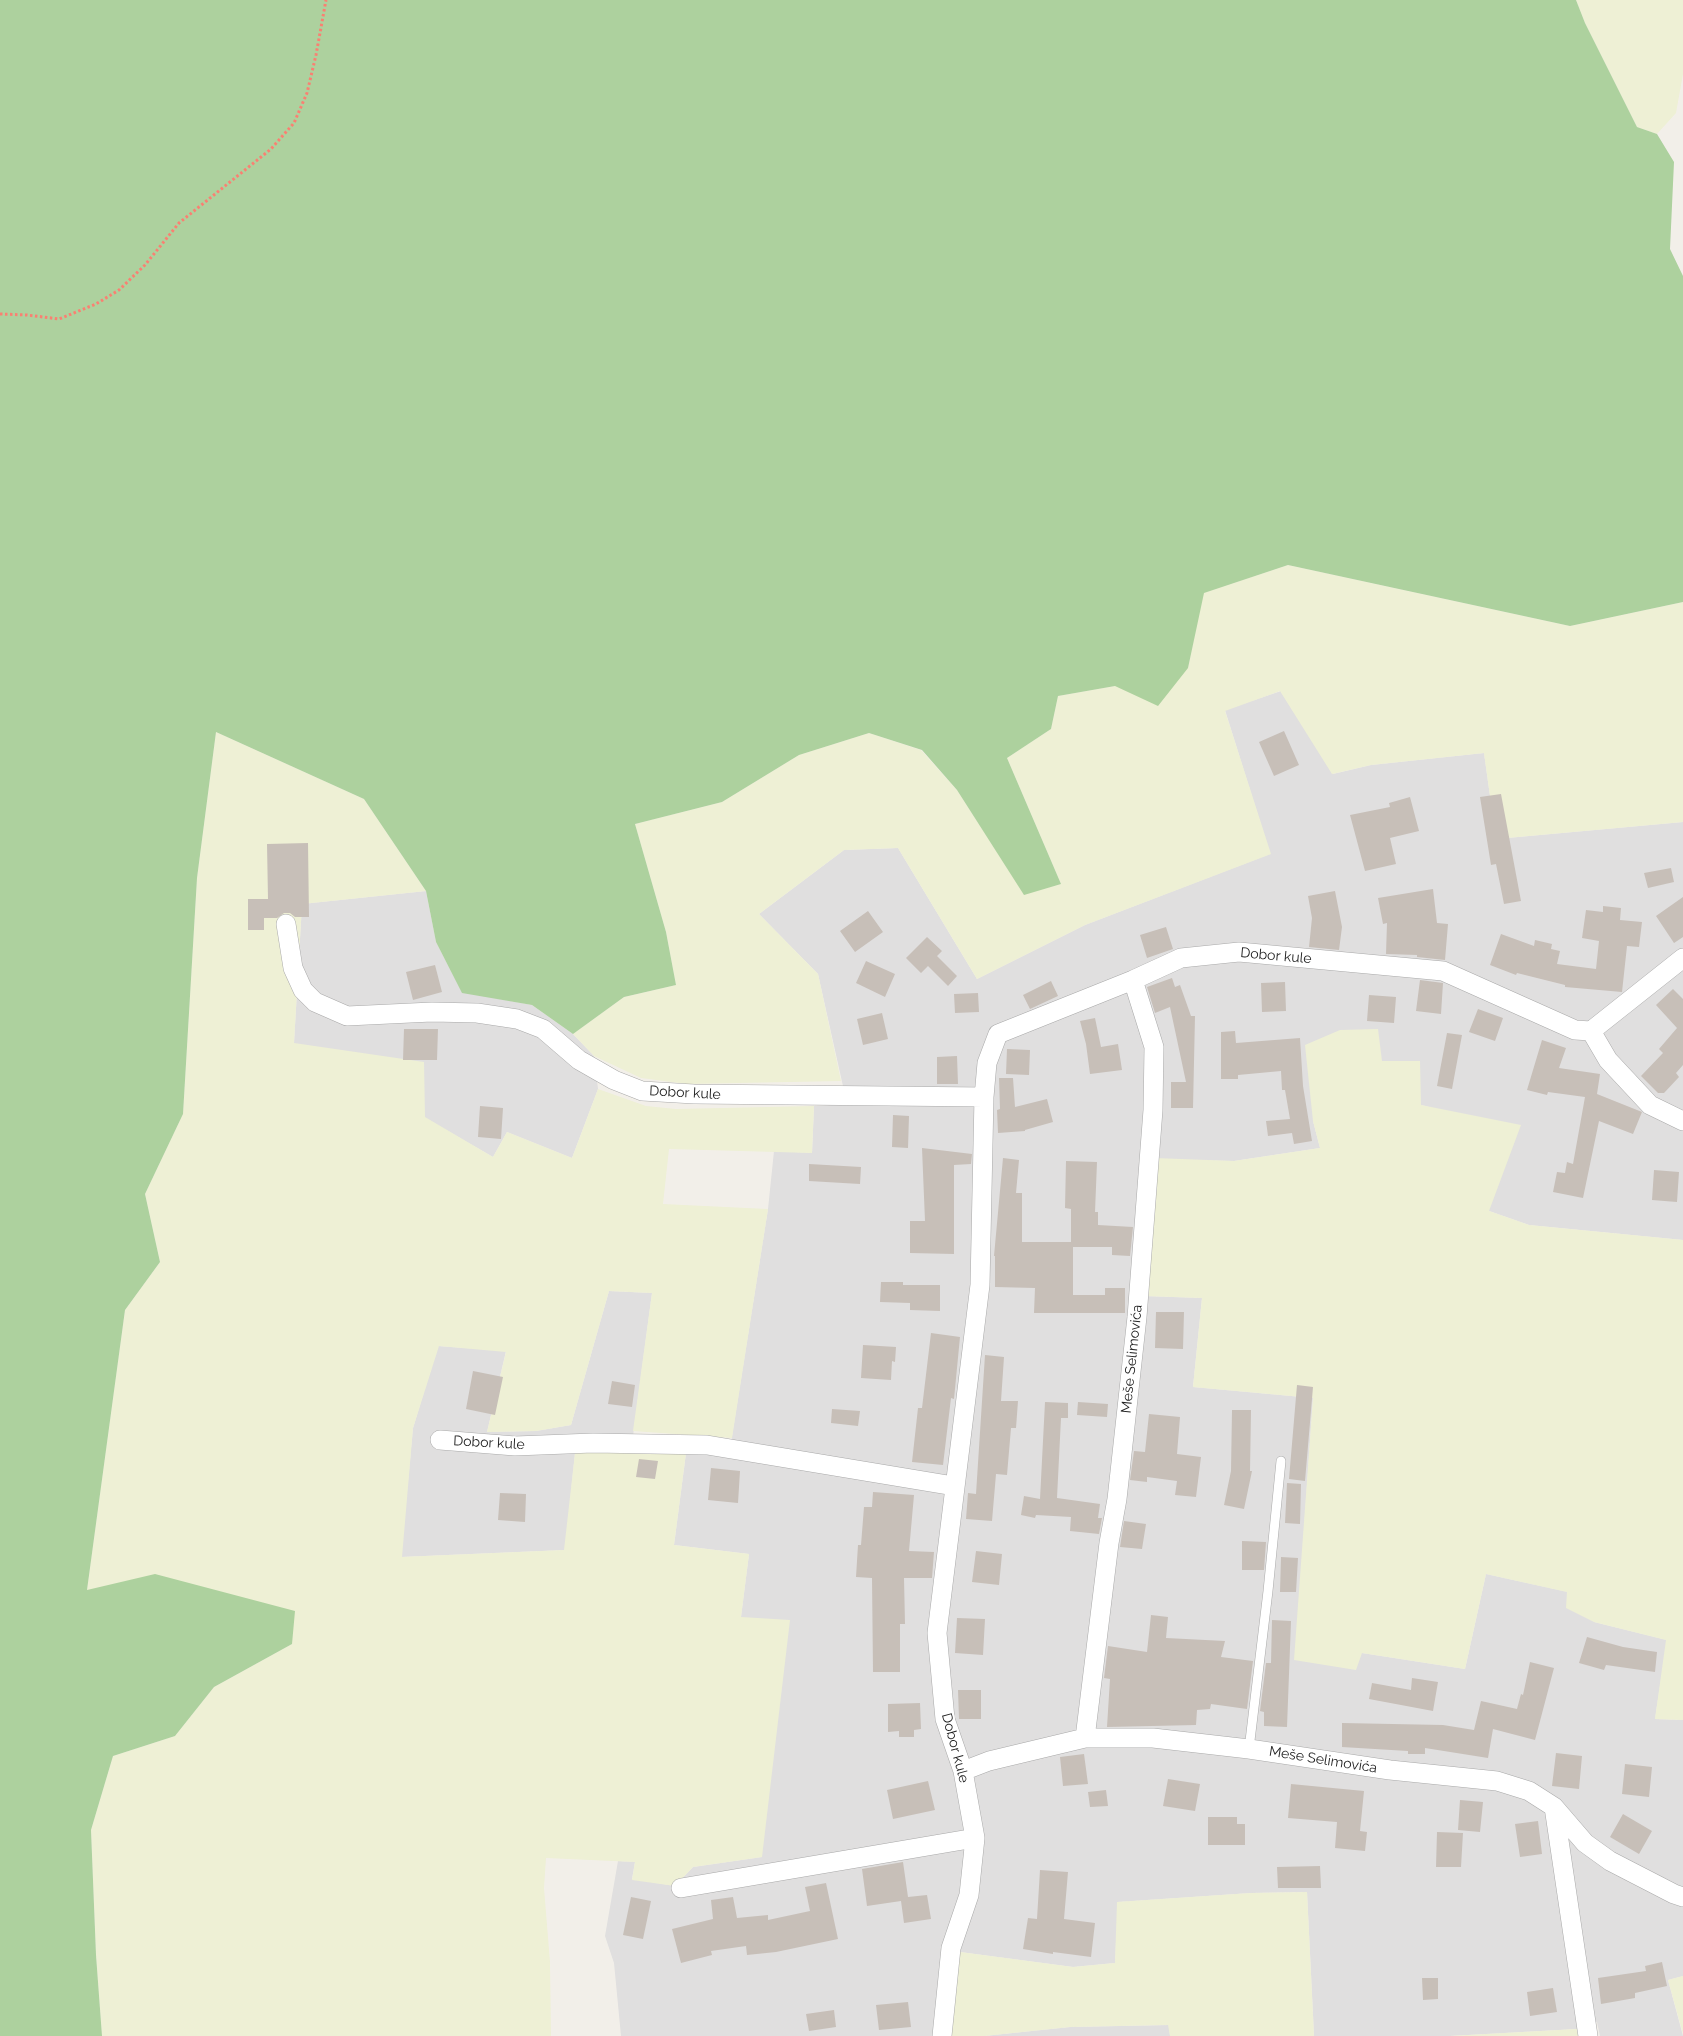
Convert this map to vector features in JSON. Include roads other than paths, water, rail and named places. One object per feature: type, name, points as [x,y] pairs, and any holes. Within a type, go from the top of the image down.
[{"type":"street","name":"Dobor kule","points":[[286,924],[293,968],[303,990],[315,1002],[347,1016],[477,1012],[517,1019],[543,1029],[578,1060],[614,1080],[642,1091],[694,1094],[984,1097]]},
{"type":"street","name":"Dobor kule","points":[[942,2036],[951,1948],[970,1894],[975,1838],[963,1771],[945,1719],[938,1634],[954,1486],[980,1285],[984,1097],[987,1063],[998,1034],[1133,980],[1181,958],[1239,952],[1443,971],[1575,1030],[1591,1031]]},
{"type":"street","points":[[1683,958],[1591,1031],[1608,1060],[1650,1106],[1683,1121]]},
{"type":"street","name":"Meše Selimovića","points":[[1085,1738],[1108,1543],[1117,1499],[1136,1327],[1153,1110],[1154,1047],[1133,980]]},
{"type":"street","name":"Dobor kule","points":[[440,1440],[515,1446],[593,1442],[707,1445],[954,1486]]},
{"type":"street","name":"Meše Selimovića","points":[[963,1771],[989,1761],[1085,1738],[1153,1738],[1249,1749],[1390,1770],[1497,1781],[1530,1791],[1554,1807],[1585,1843],[1610,1861],[1683,1897]]},
{"type":"street","points":[[1554,1807],[1588,2036]]},
{"type":"street","points":[[681,1888],[975,1838]]},
{"type":"lane","points":[[1249,1749],[1281,1460]]}]
